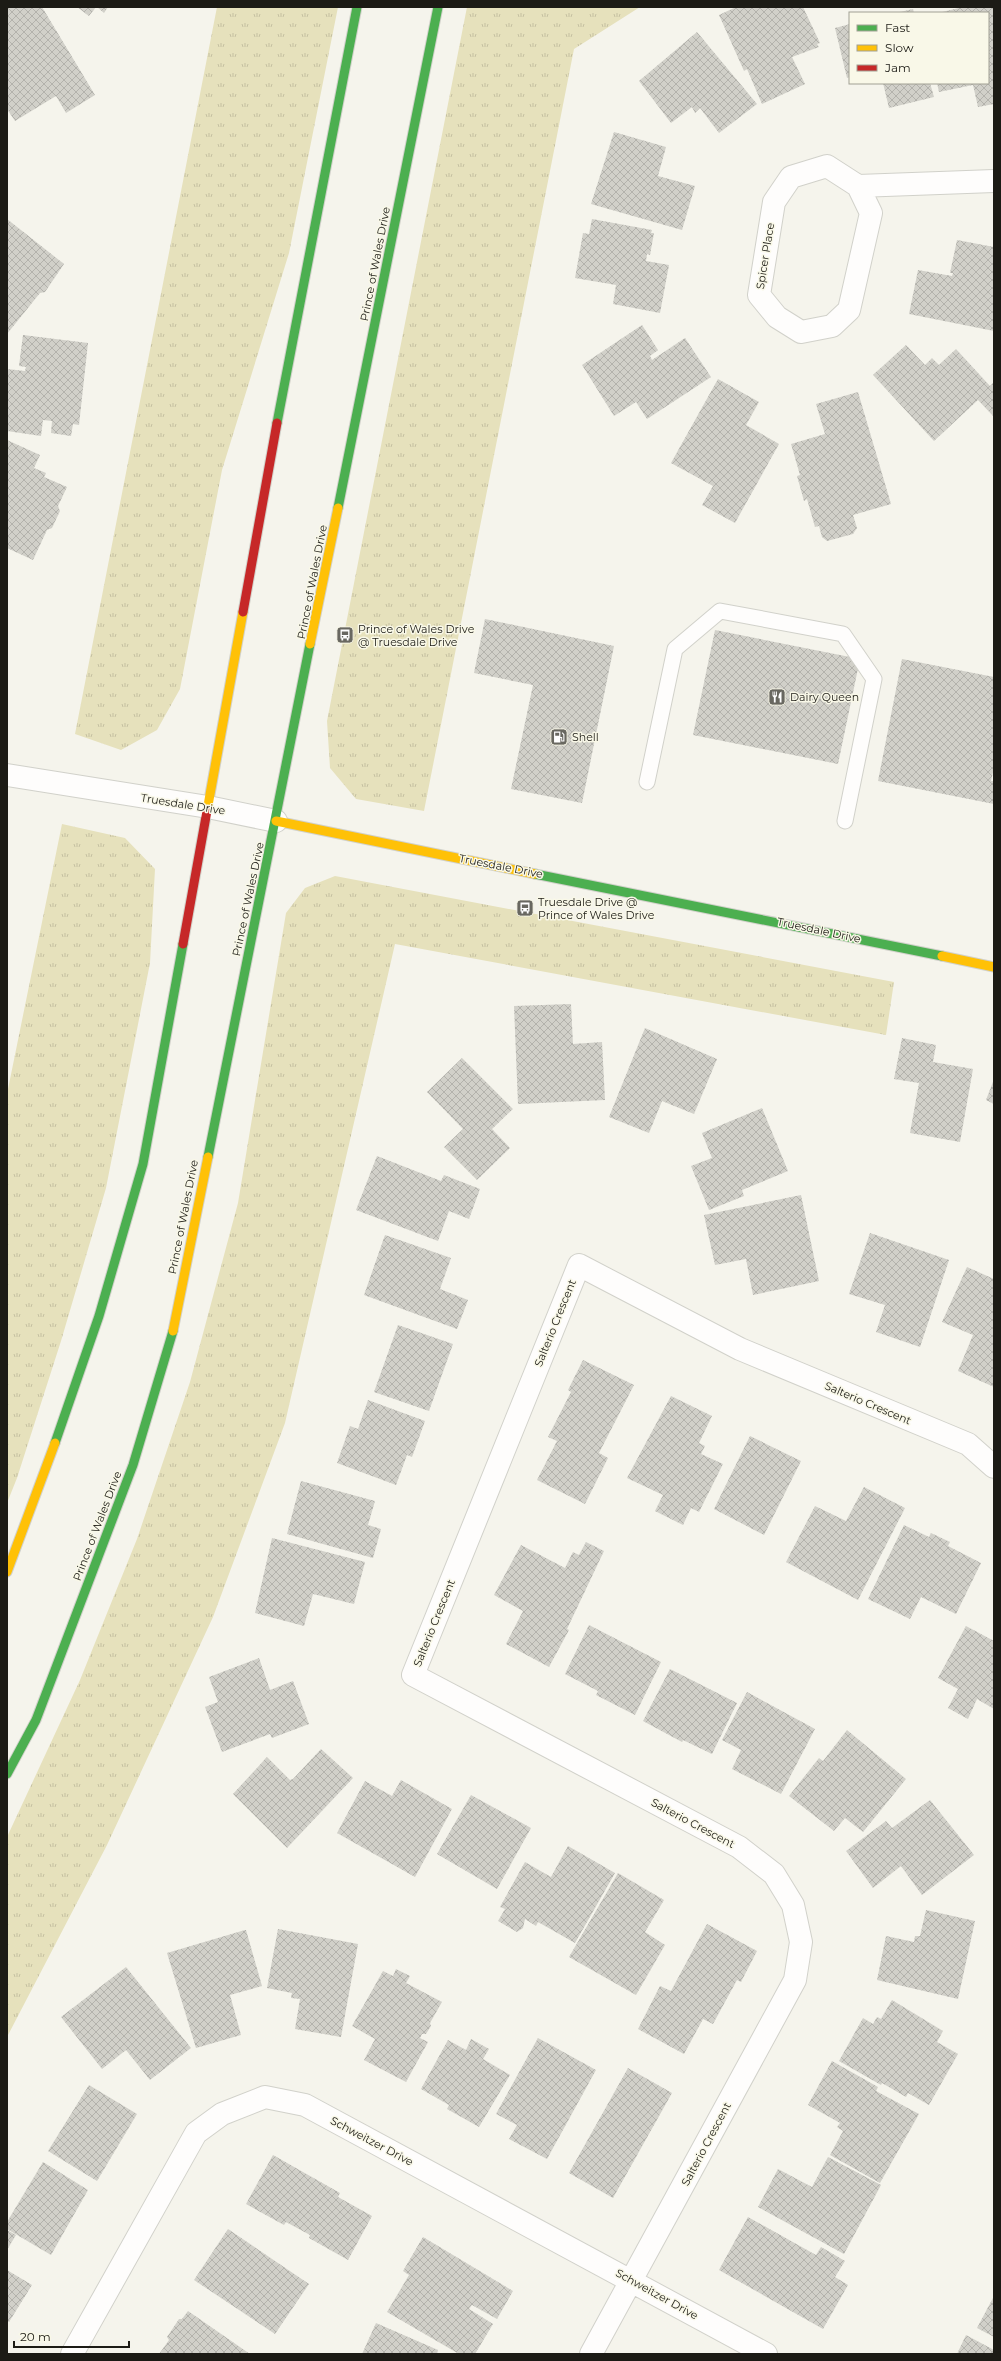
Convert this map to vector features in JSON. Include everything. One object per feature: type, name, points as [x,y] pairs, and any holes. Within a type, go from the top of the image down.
[{"type":"main road","points":[[7,1572],[42,1485],[96,1323],[143,1164],[290,350],[358,7]]},
{"type":"main road","name":"Prince of Wales Drive","points":[[7,1774],[36,1720],[125,1487],[171,1340],[438,7]]},
{"type":"main road","name":"Truesdale Drive","points":[[276,821],[994,967]]},
{"type":"street","name":"Spicer Place","points":[[827,166],[858,186],[871,212],[849,310],[832,326],[801,332],[777,317],[759,295],[774,202],[791,177],[827,166]]},
{"type":"street","points":[[858,186],[994,181]]},
{"type":"street","name":"Truesdale Drive","points":[[7,775],[208,807],[276,821]]},
{"type":"street","name":"Salterio Crescent","points":[[632,2280],[794,1980],[801,1942],[793,1905],[774,1874],[739,1847],[413,1675],[579,1265],[740,1349],[968,1444],[994,1467]]},
{"type":"street","name":"Schweitzer Drive","points":[[72,2354],[196,2133],[222,2114],[265,2097],[305,2105],[632,2280],[766,2354]]},
{"type":"street","points":[[591,2354],[632,2280]]},
{"type":"lane","points":[[647,782],[675,649],[720,611],[842,634],[874,680],[845,821]]},
{"type":"green space","points":[[217,7],[338,7],[289,253],[222,470],[180,689],[157,730],[121,750],[75,734]]},
{"type":"green space","points":[[467,7],[640,7],[574,49],[424,811],[356,799],[330,768],[327,721]]},
{"type":"green space","points":[[62,824],[125,838],[155,869],[150,963],[106,1188],[61,1341],[17,1478],[7,1503],[7,1094]]},
{"type":"green space","points":[[335,876],[894,982],[886,1035],[395,944],[285,1423],[213,1617],[107,1845],[7,2037],[7,1837],[80,1680],[137,1539],[190,1382],[238,1203],[286,913],[305,888]]},
{"type":"building","points":[[7,7],[42,7],[95,95],[66,113],[56,96],[15,121],[7,109]]},
{"type":"building","points":[[77,7],[96,7],[89,16]]},
{"type":"building","points":[[97,7],[108,7],[104,13]]},
{"type":"building","points":[[736,7],[803,7],[820,43],[817,44],[819,47],[792,57],[805,84],[762,104],[747,69],[744,71],[719,15]]},
{"type":"building","points":[[963,7],[994,7],[994,104],[978,107],[973,85],[939,92],[937,84],[989,84],[989,12],[942,12]]},
{"type":"building","points":[[913,9],[914,12],[900,12]]},
{"type":"building","points":[[849,24],[849,77],[847,78],[835,28]]},
{"type":"building","points":[[697,32],[757,104],[719,133],[700,108],[695,113],[692,107],[671,123],[639,81]]},
{"type":"building","points":[[883,84],[930,84],[934,97],[889,108]]},
{"type":"building","points":[[614,132],[666,147],[658,176],[695,186],[682,230],[591,204]]},
{"type":"building","points":[[7,219],[64,264],[45,292],[40,293],[7,334]]},
{"type":"building","points":[[592,219],[652,230],[651,233],[654,233],[650,255],[647,254],[646,261],[669,265],[660,313],[613,304],[616,285],[575,278],[583,233],[589,234]]},
{"type":"building","points":[[957,240],[994,247],[994,331],[909,314],[918,270],[952,276],[953,273],[950,273]]},
{"type":"building","points":[[642,325],[658,350],[650,356],[652,360],[685,338],[711,377],[647,419],[636,402],[614,416],[582,365]]},
{"type":"building","points":[[23,335],[88,343],[79,425],[73,424],[71,436],[51,433],[52,421],[43,420],[41,436],[7,431],[7,369],[25,371],[26,367],[19,366]]},
{"type":"building","points":[[906,345],[925,365],[932,358],[939,365],[956,349],[990,386],[994,382],[994,417],[978,400],[934,441],[873,375]]},
{"type":"building","points":[[718,379],[759,402],[746,425],[779,444],[735,523],[702,505],[713,486],[671,463]]},
{"type":"building","points":[[858,392],[891,504],[853,515],[857,528],[853,534],[827,541],[822,537],[819,526],[815,527],[807,499],[804,501],[797,476],[800,475],[791,444],[825,434],[816,404]]},
{"type":"building","points":[[7,440],[40,455],[34,468],[46,473],[44,477],[67,487],[58,506],[60,511],[52,528],[47,530],[33,560],[7,548]]},
{"type":"building","name":"Shell","points":[[485,619],[614,646],[582,803],[511,789],[533,685],[474,673]]},
{"type":"building","name":"Dairy Queen","points":[[715,630],[860,659],[838,764],[693,735]]},
{"type":"building","points":[[902,659],[994,677],[994,768],[991,781],[994,781],[994,804],[878,781]]},
{"type":"building","points":[[571,1004],[573,1044],[602,1042],[605,1100],[518,1104],[514,1006]]},
{"type":"building","points":[[645,1028],[717,1059],[694,1114],[662,1101],[649,1133],[609,1117]]},
{"type":"building","points":[[902,1038],[936,1045],[933,1062],[973,1069],[960,1142],[910,1133],[919,1083],[894,1079]]},
{"type":"building","points":[[462,1058],[513,1109],[492,1129],[510,1148],[477,1180],[444,1147],[463,1129],[427,1092]]},
{"type":"building","points":[[994,1079],[994,1104],[986,1100]]},
{"type":"building","points":[[762,1108],[788,1171],[742,1190],[744,1196],[709,1210],[691,1166],[712,1158],[702,1133]]},
{"type":"building","points":[[377,1156],[441,1181],[444,1175],[480,1189],[469,1219],[449,1211],[438,1241],[356,1210]]},
{"type":"building","points":[[801,1195],[819,1281],[753,1295],[746,1259],[715,1265],[704,1215]]},
{"type":"building","points":[[870,1233],[949,1260],[920,1347],[876,1332],[885,1305],[849,1294]]},
{"type":"building","points":[[385,1235],[451,1258],[440,1289],[468,1300],[457,1329],[364,1295]]},
{"type":"building","points":[[967,1267],[994,1279],[994,1387],[958,1371],[973,1335],[942,1322]]},
{"type":"building","points":[[398,1325],[453,1344],[429,1411],[374,1392]]},
{"type":"building","points":[[583,1360],[634,1385],[599,1453],[608,1458],[585,1504],[537,1480],[557,1441],[548,1437],[571,1392],[568,1390]]},
{"type":"building","points":[[671,1396],[712,1416],[699,1443],[705,1446],[701,1454],[723,1464],[699,1512],[691,1508],[683,1525],[655,1511],[663,1495],[627,1478]]},
{"type":"building","points":[[368,1400],[425,1421],[412,1457],[407,1455],[396,1485],[337,1463],[350,1426],[358,1429]]},
{"type":"building","points":[[750,1436],[801,1461],[764,1535],[714,1509]]},
{"type":"building","points":[[301,1481],[375,1501],[368,1525],[381,1529],[373,1558],[287,1534]]},
{"type":"building","points":[[864,1487],[905,1508],[858,1600],[786,1562],[815,1506],[846,1521]]},
{"type":"building","points":[[904,1525],[929,1537],[931,1533],[950,1542],[948,1546],[981,1563],[956,1614],[921,1597],[910,1619],[868,1599]]},
{"type":"building","points":[[272,1538],[365,1562],[354,1604],[313,1594],[304,1626],[255,1613]]},
{"type":"building","points":[[586,1542],[604,1551],[567,1629],[569,1630],[549,1667],[506,1644],[523,1611],[494,1595],[521,1545],[565,1568],[573,1552],[579,1555]]},
{"type":"building","points":[[589,1625],[661,1662],[635,1715],[596,1695],[598,1691],[565,1674]]},
{"type":"building","points":[[966,1626],[994,1641],[994,1709],[977,1699],[968,1719],[948,1708],[958,1689],[938,1678]]},
{"type":"building","points":[[259,1658],[270,1690],[293,1681],[309,1724],[272,1738],[270,1734],[222,1752],[205,1707],[218,1702],[209,1677]]},
{"type":"building","points":[[670,1669],[737,1703],[712,1754],[683,1740],[682,1742],[643,1721]]},
{"type":"building","points":[[747,1692],[815,1729],[781,1794],[732,1769],[741,1750],[722,1740]]},
{"type":"building","points":[[847,1730],[906,1779],[863,1832],[845,1818],[834,1831],[789,1796],[819,1758],[823,1761]]},
{"type":"building","points":[[321,1749],[353,1778],[287,1848],[233,1794],[267,1757],[290,1780],[293,1779]]},
{"type":"building","points":[[401,1780],[452,1809],[415,1877],[337,1833],[365,1781],[392,1796]]},
{"type":"building","points":[[471,1795],[531,1828],[497,1889],[437,1854]]},
{"type":"building","points":[[930,1800],[974,1855],[922,1895],[901,1866],[873,1888],[846,1851],[886,1821],[892,1828]]},
{"type":"building","points":[[568,1846],[615,1873],[575,1943],[538,1922],[536,1926],[525,1919],[523,1928],[517,1932],[498,1921],[505,1909],[500,1907],[525,1862],[551,1877]]},
{"type":"building","points":[[618,1873],[664,1900],[645,1932],[665,1945],[636,1995],[569,1957]]},
{"type":"building","points":[[926,1910],[975,1921],[958,1999],[877,1980],[886,1936],[914,1942],[915,1936],[920,1936]]},
{"type":"building","points":[[707,1924],[757,1951],[741,1982],[737,1980],[713,2024],[703,2019],[684,2054],[638,2029],[660,1986],[671,1991]]},
{"type":"building","points":[[278,1929],[358,1944],[341,2037],[295,2029],[300,1999],[291,1998],[292,1993],[267,1988]]},
{"type":"building","points":[[246,1930],[262,1986],[230,1995],[241,2035],[196,2048],[167,1953]]},
{"type":"building","points":[[126,1967],[191,2048],[150,2080],[126,2050],[102,2069],[61,2017]]},
{"type":"building","points":[[396,1969],[410,1976],[406,1983],[442,2002],[430,2023],[431,2026],[426,2034],[422,2034],[420,2038],[428,2042],[406,2082],[364,2060],[375,2039],[352,2026],[383,1971],[393,1976]]},
{"type":"building","points":[[892,2000],[943,2031],[937,2042],[958,2054],[929,2105],[908,2093],[906,2097],[882,2083],[881,2085],[839,2061],[863,2018],[873,2024],[877,2017],[881,2019]]},
{"type":"building","points":[[538,2038],[596,2070],[547,2159],[509,2139],[517,2125],[496,2114]]},
{"type":"building","points":[[471,2039],[489,2049],[483,2059],[510,2075],[479,2127],[447,2109],[449,2105],[421,2089],[448,2040],[466,2050]]},
{"type":"building","points":[[832,2061],[878,2087],[876,2091],[919,2114],[880,2183],[830,2155],[843,2131],[837,2127],[840,2123],[808,2105]]},
{"type":"building","points":[[628,2068],[672,2093],[613,2198],[569,2173]]},
{"type":"building","points":[[89,2085],[137,2114],[97,2181],[48,2151]]},
{"type":"building","points":[[273,2155],[340,2193],[338,2197],[372,2216],[348,2260],[309,2238],[310,2235],[286,2222],[284,2225],[246,2204]]},
{"type":"building","points":[[828,2157],[881,2185],[844,2254],[758,2207],[778,2169],[812,2187]]},
{"type":"building","points":[[43,2162],[88,2190],[51,2255],[7,2229],[7,2222]]},
{"type":"building","points":[[748,2217],[816,2255],[821,2247],[845,2261],[835,2277],[848,2285],[823,2329],[719,2270]]},
{"type":"building","points":[[228,2229],[309,2284],[275,2334],[194,2280]]},
{"type":"building","points":[[7,2230],[16,2235],[7,2250]]},
{"type":"building","points":[[423,2237],[513,2291],[497,2319],[472,2305],[469,2309],[493,2324],[475,2354],[459,2354],[387,2312],[409,2275],[403,2271]]},
{"type":"building","points":[[7,2270],[32,2285],[9,2322],[7,2321]]},
{"type":"building","points":[[994,2296],[994,2337],[977,2328]]},
{"type":"building","points":[[188,2311],[250,2354],[159,2354],[169,2340],[167,2337],[179,2319],[182,2319]]},
{"type":"building","points":[[376,2323],[438,2350],[437,2354],[362,2354]]},
{"type":"building","points":[[966,2335],[994,2350],[994,2354],[957,2354]]},
{"type":"traffic: fast","points":[[277,423],[357,7]]},
{"type":"traffic: fast","points":[[338,508],[438,7]]},
{"type":"traffic: fast","points":[[208,1157],[310,644]]},
{"type":"traffic: fast","points":[[535,874],[942,956]]},
{"type":"traffic: fast","points":[[55,1443],[99,1316],[143,1164],[183,944]]},
{"type":"traffic: fast","points":[[7,1774],[36,1720],[133,1465],[173,1331]]},
{"type":"traffic: slow","points":[[310,644],[338,508]]},
{"type":"traffic: slow","points":[[207,811],[243,612]]},
{"type":"traffic: slow","points":[[276,821],[535,874]]},
{"type":"traffic: slow","points":[[942,956],[994,967]]},
{"type":"traffic: slow","points":[[173,1331],[208,1157]]},
{"type":"traffic: slow","points":[[7,1572],[55,1443]]},
{"type":"traffic: jam","points":[[243,612],[277,423]]},
{"type":"traffic: jam","points":[[183,944],[207,811]]},
{"type":"place","name":"Prince of Wales Drive @ Truesdale Drive","points":[[345,635]]},
{"type":"place","name":"Dairy Queen","points":[[777,697]]},
{"type":"place","name":"Shell","points":[[559,737]]},
{"type":"place","name":"Truesdale Drive @ Prince of Wales Drive","points":[[525,908]]}]
